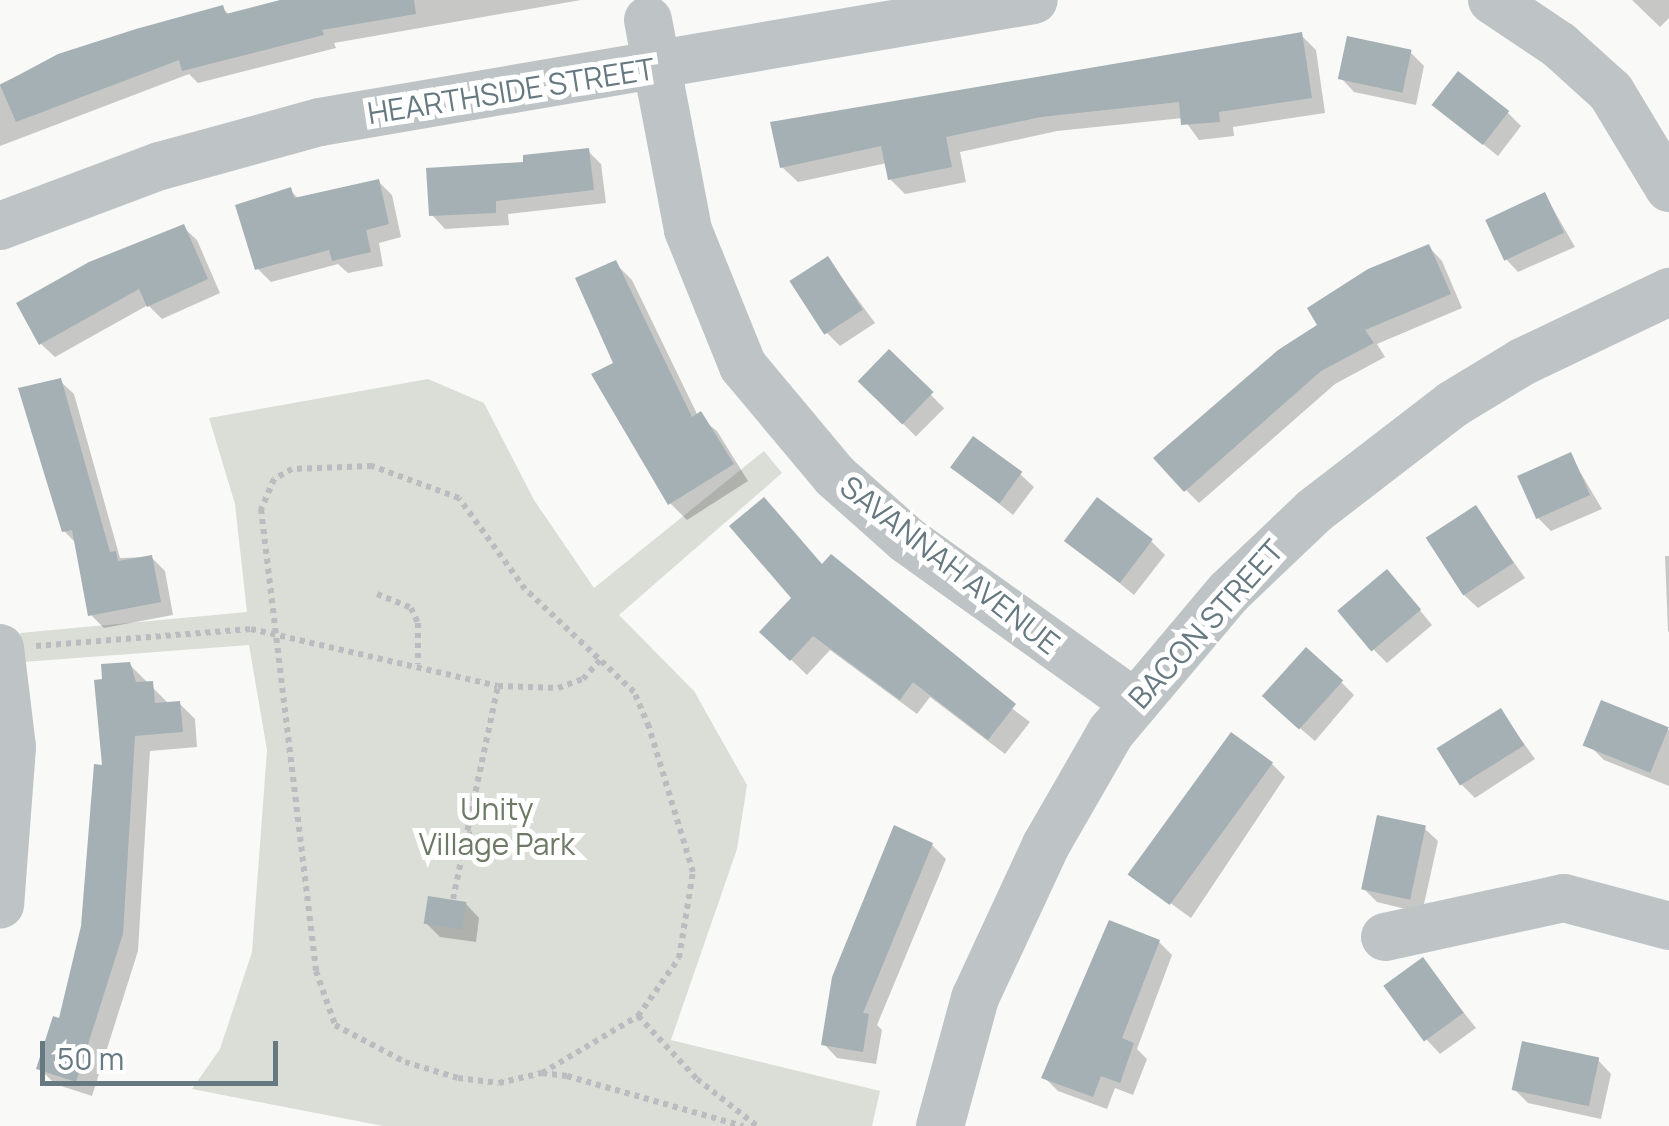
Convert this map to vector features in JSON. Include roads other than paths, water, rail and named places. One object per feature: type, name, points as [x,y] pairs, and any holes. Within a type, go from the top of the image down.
[{"type":"street","name":"HEARTHSIDE STREET","points":[[0,226],[257,136],[1034,0]]},
{"type":"street","points":[[1492,0],[1559,46],[1611,92],[1669,188]]},
{"type":"street","name":"SAVANNAH AVENUE","points":[[648,20],[688,230],[743,366],[835,476],[907,540],[1133,702]]},
{"type":"street","name":"BACON STREET","points":[[940,1126],[993,952],[1081,781],[1133,702],[1278,543],[1438,416],[1522,362],[1669,292]]},
{"type":"street","points":[[0,649],[12,786],[0,905]]},
{"type":"street","points":[[1385,937],[1564,898],[1669,926]]},
{"type":"park label","name":"Unity Village Park","points":[[497,826]]}]
